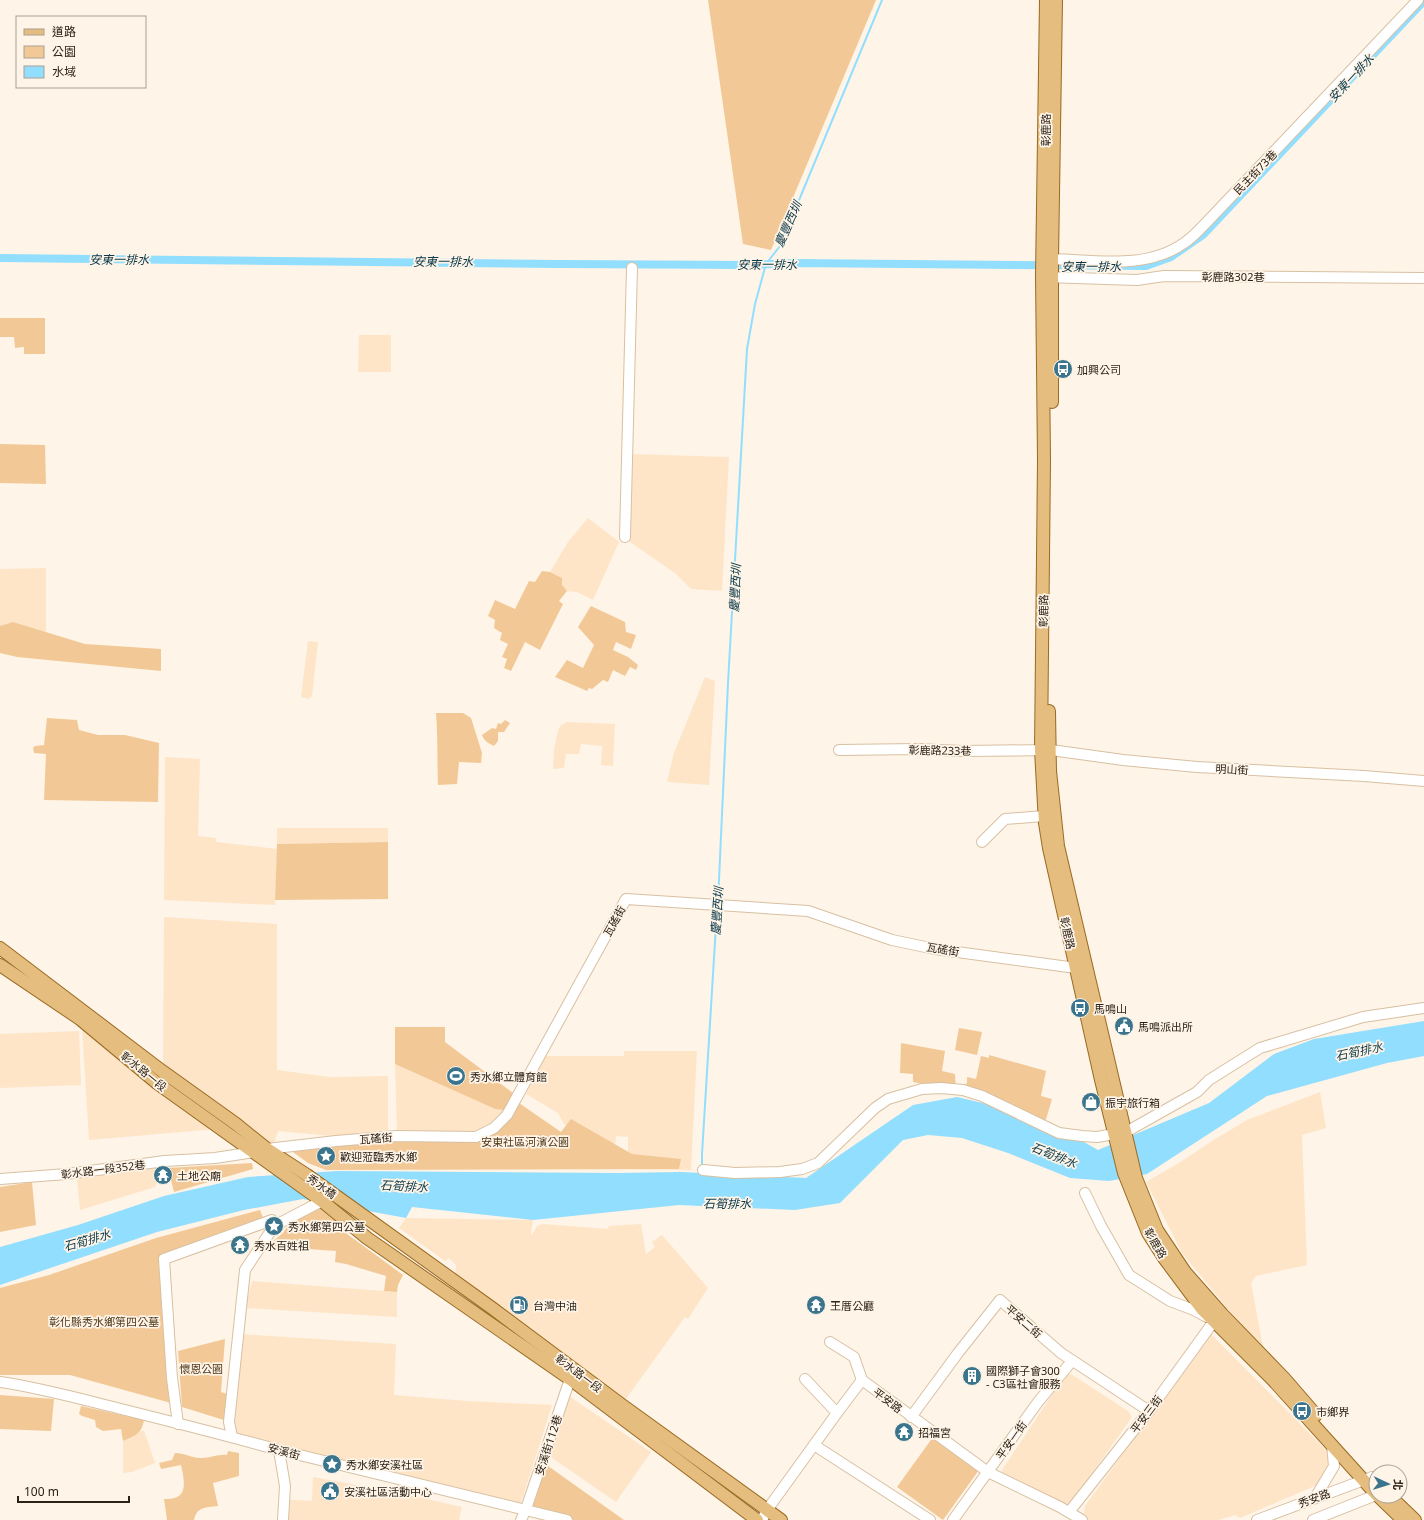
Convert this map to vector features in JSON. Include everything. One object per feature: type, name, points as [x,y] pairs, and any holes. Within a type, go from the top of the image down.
[{"type":"main road","name":"彰鹿路","points":[[1046,0],[1050,94]]},
{"type":"main road","name":"彰鹿路","points":[[1056,0],[1050,94],[1047,259],[1049,697],[1044,816],[1091,987],[1130,1172],[1136,1178],[1156,1230],[1218,1318],[1332,1445],[1368,1476]]},
{"type":"main road","name":"彰鹿路","points":[[1046,750],[1050,771],[1053,847],[1076,968],[1101,1080],[1121,1135]]},
{"type":"main road","name":"彰水路一段","points":[[0,948],[266,1148]]},
{"type":"main road","name":"彰水路一段","points":[[0,964],[80,1019],[157,1083],[288,1177]]},
{"type":"main road","name":"秀水橋","points":[[266,1148],[376,1226]]},
{"type":"main road","name":"秀水橋","points":[[288,1177],[367,1238]]},
{"type":"main road","name":"彰水路一段","points":[[376,1226],[573,1375],[764,1515],[781,1520]]},
{"type":"main road","name":"彰水路一段","points":[[367,1238],[573,1375],[757,1520]]},
{"type":"main road","name":"彰鹿路","points":[[1218,1318],[1284,1378],[1368,1476]]},
{"type":"main road","name":"彰鹿路","points":[[1386,1504],[1403,1520]]},
{"type":"main road","points":[[1398,1504],[1415,1520]]},
{"type":"street","name":"民主街73巷","points":[[1047,259],[1122,261],[1142,260],[1166,253],[1184,243],[1205,224],[1418,0]]},
{"type":"street","points":[[625,537],[632,268]]},
{"type":"street","name":"彰鹿路302巷","points":[[1047,277],[1137,280],[1164,276],[1424,278]]},
{"type":"street","name":"彰鹿路233巷","points":[[838,750],[918,748],[964,751],[1046,750]]},
{"type":"street","name":"明山街","points":[[1046,750],[1123,760],[1197,767],[1371,776],[1424,781]]},
{"type":"street","points":[[982,842],[1005,819],[1044,816]]},
{"type":"street","name":"瓦磘街","points":[[254,1152],[266,1148],[397,1136],[476,1137],[494,1128],[507,1115],[626,899],[808,911],[892,940],[943,950],[1076,968]]},
{"type":"street","points":[[1076,968],[1091,987]]},
{"type":"street","points":[[703,1170],[735,1173],[780,1172],[802,1169],[818,1163],[875,1108],[888,1099],[922,1089],[941,1088],[963,1090],[982,1096],[1059,1133],[1097,1137],[1121,1135],[1197,1092],[1209,1080],[1260,1048],[1363,1017],[1424,1008]]},
{"type":"street","name":"彰水路一段352巷","points":[[0,1179],[68,1174],[166,1162],[215,1158],[254,1152]]},
{"type":"street","points":[[1085,1193],[1101,1226],[1129,1276],[1170,1301],[1218,1318]]},
{"type":"street","points":[[232,1437],[229,1422],[245,1270],[274,1226],[322,1202]]},
{"type":"street","points":[[178,1424],[172,1378],[164,1259],[272,1220],[274,1226]]},
{"type":"street","name":"平安二街","points":[[911,1417],[958,1353],[1000,1300],[1072,1361],[1149,1411]]},
{"type":"street","name":"平安三街","points":[[1068,1512],[1149,1411],[1218,1318]]},
{"type":"street","points":[[830,1342],[854,1357],[862,1380]]},
{"type":"street","name":"平安一街","points":[[953,1520],[1038,1402],[1072,1361]]},
{"type":"street","name":"安溪街112巷","points":[[521,1520],[573,1375]]},
{"type":"street","points":[[805,1379],[837,1413]]},
{"type":"street","name":"平安路","points":[[764,1515],[862,1380],[988,1472],[1082,1520]]},
{"type":"street","name":"安溪街","points":[[0,1382],[26,1386],[279,1450],[567,1520]]},
{"type":"street","points":[[814,1445],[930,1520]]},
{"type":"street","points":[[1315,1498],[1334,1466],[1332,1445]]},
{"type":"street","points":[[279,1450],[285,1486],[283,1520]]},
{"type":"street","name":"秀安路","points":[[1257,1520],[1368,1480]]},
{"type":"street","name":"秀安路","points":[[1313,1520],[1368,1499]]},
{"type":"shaded area","points":[[359,335],[391,335],[391,372],[358,372]]},
{"type":"shaded area","points":[[630,454],[729,457],[722,591],[691,589],[675,573],[627,540]]},
{"type":"shaded area","points":[[588,518],[619,542],[593,600],[577,592],[567,591],[562,585],[562,578],[550,572],[568,542]]},
{"type":"shaded area","points":[[46,568],[46,633],[0,626],[0,569]]},
{"type":"shaded area","points":[[308,641],[318,642],[312,696],[309,699],[301,697]]},
{"type":"shaded area","points":[[705,677],[715,681],[709,785],[667,782],[674,753]]},
{"type":"shaded area","points":[[567,722],[615,724],[613,766],[601,765],[602,746],[581,744],[579,754],[566,754],[564,768],[553,769],[554,750],[558,730],[561,725]]},
{"type":"shaded area","points":[[165,757],[200,759],[198,836],[216,838],[216,842],[277,849],[275,905],[164,900]]},
{"type":"shaded area","points":[[277,828],[388,828],[388,842],[277,844]]},
{"type":"shaded area","points":[[164,917],[277,924],[277,1070],[330,1077],[388,1076],[388,1135],[331,1136],[278,1131],[273,1146],[163,1068]]},
{"type":"shaded area","points":[[82,1028],[217,1129],[89,1140]]},
{"type":"shaded area","points":[[79,1031],[81,1085],[0,1088],[0,1034]]},
{"type":"shaded area","points":[[624,1051],[697,1051],[691,1170],[628,1169],[628,1137],[616,1136],[615,1144],[603,1144],[564,1124],[558,1113],[526,1094],[545,1056],[624,1056]]},
{"type":"shaded area","points":[[395,1064],[495,1109],[504,1110],[483,1133],[397,1136]]},
{"type":"shaded area","points":[[1320,1092],[1326,1128],[1302,1135],[1307,1265],[1256,1276],[1251,1283],[1263,1347],[1250,1336],[1182,1253],[1146,1182],[1247,1120]]},
{"type":"shaded area","points":[[164,1167],[155,1187],[80,1210],[77,1178]]},
{"type":"shaded area","points":[[406,1218],[533,1220],[532,1235],[537,1226],[543,1224],[608,1229],[609,1226],[641,1224],[646,1254],[655,1247],[652,1242],[662,1235],[708,1288],[688,1319],[685,1317],[623,1403],[455,1277],[456,1265],[449,1258],[445,1261],[399,1228]]},
{"type":"shaded area","points":[[252,1281],[397,1292],[397,1317],[245,1308]]},
{"type":"shaded area","points":[[1210,1333],[1332,1456],[1332,1461],[1317,1485],[1240,1518],[1235,1515],[1219,1520],[1088,1520],[1084,1513],[1085,1506]]},
{"type":"shaded area","points":[[239,1334],[396,1344],[394,1395],[467,1401],[552,1405],[520,1506],[231,1439]]},
{"type":"shaded area","points":[[1071,1374],[1128,1411],[1132,1417],[1069,1506],[1003,1475],[1002,1470],[1065,1375]]},
{"type":"shaded area","points":[[566,1394],[651,1452],[616,1502],[545,1453]]},
{"type":"shaded area","points":[[141,1431],[144,1431],[155,1463],[132,1472],[123,1473],[123,1441],[132,1438]]},
{"type":"shaded area","points":[[313,1477],[400,1493],[462,1507],[459,1520],[281,1520],[281,1499],[312,1501]]},
{"type":"green space","points":[[708,0],[876,0],[771,250],[743,244]]},
{"type":"green space","points":[[0,318],[45,318],[45,354],[24,354],[24,347],[15,348],[14,337],[0,337]]},
{"type":"green space","points":[[0,444],[45,445],[46,484],[0,483]]},
{"type":"green space","points":[[542,571],[550,572],[562,578],[562,585],[567,591],[559,601],[563,604],[540,650],[525,642],[511,671],[504,668],[507,659],[502,657],[508,644],[500,640],[502,633],[494,628],[495,620],[488,616],[495,600],[515,609],[529,581],[535,582]]},
{"type":"green space","points":[[591,606],[625,622],[626,632],[636,635],[631,649],[616,642],[613,650],[628,657],[638,665],[636,670],[630,667],[625,676],[613,670],[608,682],[603,680],[592,689],[589,688],[587,691],[555,677],[567,660],[583,668],[594,645],[578,627]]},
{"type":"green space","points":[[13,622],[85,644],[161,649],[161,671],[17,657],[0,653],[0,626]]},
{"type":"green space","points":[[436,713],[463,713],[471,718],[482,753],[481,763],[459,762],[457,784],[438,785]]},
{"type":"green space","points":[[47,718],[77,720],[79,730],[98,735],[125,735],[159,743],[158,802],[44,800],[46,754],[34,753],[33,748],[35,746],[44,745]]},
{"type":"green space","points":[[505,720],[510,723],[504,732],[498,732],[498,741],[494,746],[486,742],[482,735],[492,728],[496,729],[498,723],[501,724]]},
{"type":"green space","points":[[388,842],[388,899],[275,900],[277,844]]},
{"type":"green space","name":"秀水鄉立體育館","points":[[395,1027],[445,1027],[445,1042],[513,1093],[504,1110],[495,1109],[395,1064]]},
{"type":"green space","points":[[959,1028],[982,1032],[977,1055],[955,1050]]},
{"type":"green space","points":[[901,1043],[945,1051],[942,1071],[955,1074],[956,1088],[937,1087],[913,1082],[913,1074],[900,1073]]},
{"type":"green space","points":[[989,1055],[1046,1071],[1041,1096],[1052,1099],[1044,1126],[959,1089],[967,1083],[967,1077],[976,1079],[981,1056],[989,1058]]},
{"type":"green space","name":"安東社區河濱公園","points":[[519,1103],[561,1132],[571,1119],[632,1154],[681,1159],[679,1169],[326,1170],[308,1163],[282,1144],[404,1140],[474,1141]]},
{"type":"green space","points":[[252,1163],[253,1169],[174,1192],[168,1168]]},
{"type":"green space","points":[[32,1182],[36,1225],[0,1232],[0,1187]]},
{"type":"green space","points":[[322,1205],[345,1222],[343,1231],[403,1275],[398,1285],[397,1292],[384,1291],[386,1276],[335,1262],[336,1251],[267,1246],[283,1233],[290,1222]]},
{"type":"green space","name":"彰化縣秀水鄉第四公墓","points":[[260,1210],[263,1218],[161,1257],[171,1403],[70,1375],[0,1375],[0,1288],[49,1275],[156,1238]]},
{"type":"green space","name":"懷恩公園","points":[[225,1339],[221,1392],[230,1395],[227,1421],[182,1407],[178,1351]]},
{"type":"green space","points":[[0,1395],[54,1399],[51,1431],[0,1429]]},
{"type":"green space","points":[[81,1406],[144,1420],[142,1428],[138,1434],[123,1441],[121,1429],[103,1431],[96,1427],[95,1420],[79,1414]]},
{"type":"green space","points":[[933,1437],[979,1470],[943,1520],[897,1487]]},
{"type":"green space","points":[[228,1451],[239,1453],[239,1476],[213,1483],[218,1506],[203,1508],[197,1512],[194,1520],[167,1520],[164,1499],[177,1497],[183,1492],[184,1478],[181,1465],[161,1469],[159,1463],[172,1460],[175,1453],[201,1458],[227,1455]]},
{"type":"green space","points":[[548,1466],[624,1520],[573,1520],[533,1510],[530,1506],[541,1468]]},
{"type":"water","name":"石筍排水","points":[[1424,1021],[1424,1056],[1387,1063],[1267,1096],[1147,1174],[1109,1181],[1070,1178],[1008,1153],[962,1138],[928,1135],[903,1140],[840,1203],[795,1210],[679,1205],[533,1220],[412,1207],[406,1218],[303,1199],[244,1210],[157,1232],[0,1285],[0,1247],[78,1225],[164,1196],[248,1177],[337,1171],[681,1172],[806,1178],[913,1105],[957,1097],[1008,1109],[1077,1138],[1098,1150],[1209,1103],[1274,1054],[1314,1039]]},
{"type":"waterway","name":"慶豐西圳","points":[[718,902],[728,683],[747,349],[755,304],[766,264],[780,246],[882,0]]},
{"type":"waterway","name":"慶豐西圳","points":[[0,258],[559,264],[752,265],[793,263],[1146,266],[1171,257],[1203,235],[1424,1]]},
{"type":"waterway","name":"慶豐西圳","points":[[702,1168],[717,909]]},
{"type":"place","name":"加興公司","points":[[1063,369]]},
{"type":"place","name":"馬鳴山","points":[[1080,1008]]},
{"type":"place","name":"馬鳴派出所","points":[[1124,1026]]},
{"type":"place","name":"秀水鄉立體育館","points":[[456,1076]]},
{"type":"place","name":"振宇旅行箱","points":[[1091,1102]]},
{"type":"place","name":"歡迎蒞臨秀水鄉","points":[[326,1156]]},
{"type":"place","name":"土地公廟","points":[[163,1175]]},
{"type":"place","name":"秀水鄉第四公墓","points":[[274,1226]]},
{"type":"place","name":"秀水百姓祖","points":[[240,1245]]},
{"type":"place","name":"台灣中油","points":[[519,1305]]},
{"type":"place","name":"王厝公廳","points":[[816,1305]]},
{"type":"place","name":"國際獅子會300 - C3區社會服務","points":[[972,1376]]},
{"type":"place","name":"市鄉界","points":[[1302,1411]]},
{"type":"place","name":"招福宮","points":[[904,1432]]},
{"type":"place","name":"秀水鄉安溪社區","points":[[332,1464]]},
{"type":"place","name":"安溪社區活動中心","points":[[330,1491]]},
{"type":"water label","name":"安東一排水","points":[[1351,78]]},
{"type":"water label","name":"安東一排水","points":[[119,259]]},
{"type":"water label","name":"安東一排水","points":[[443,261]]},
{"type":"water label","name":"安東一排水","points":[[767,264]]},
{"type":"water label","name":"安東一排水","points":[[1091,266]]}]
